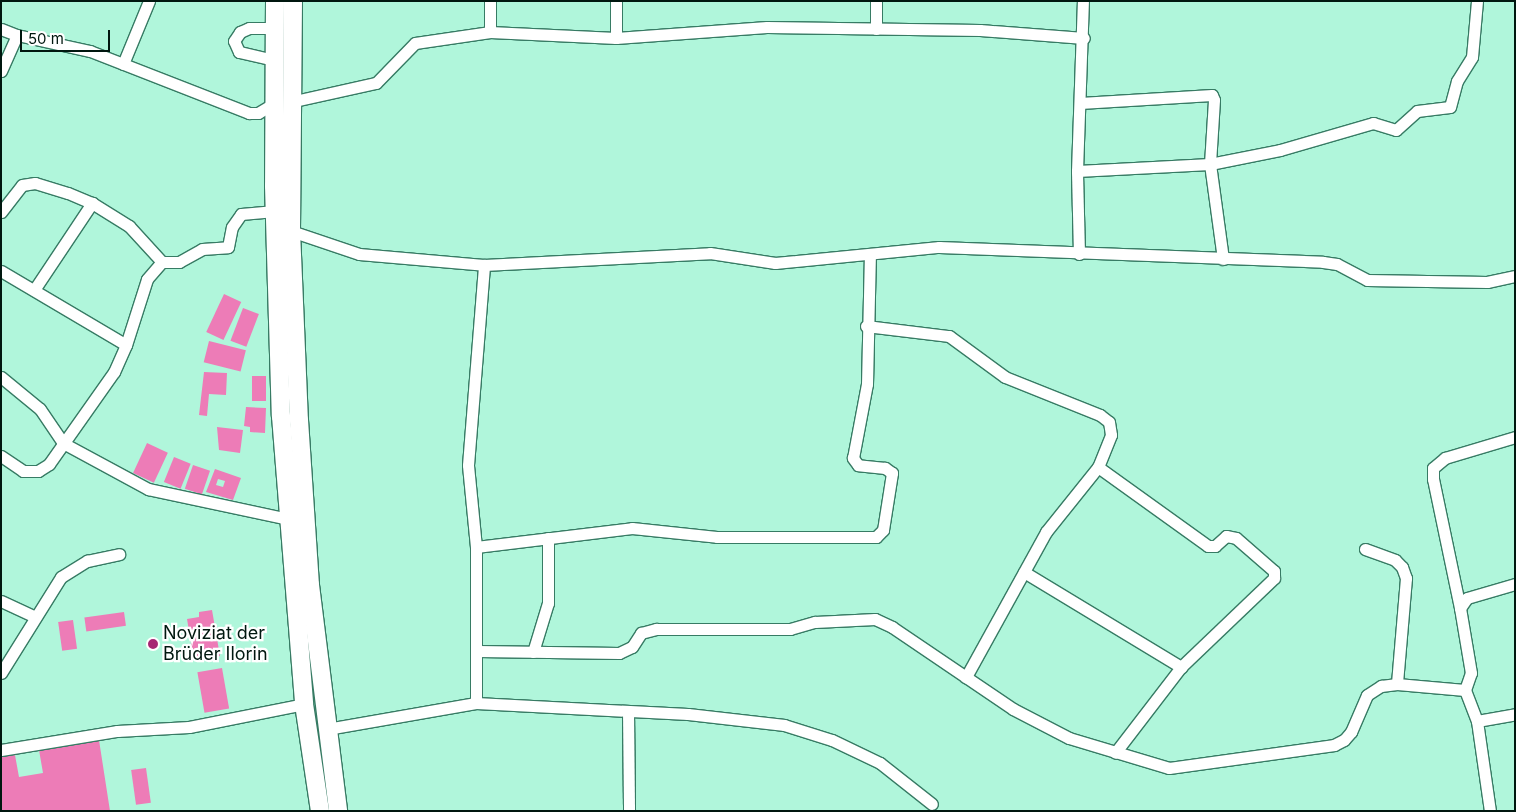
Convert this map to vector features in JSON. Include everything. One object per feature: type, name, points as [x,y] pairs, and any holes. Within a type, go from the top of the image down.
[{"type":"highway","points":[[275,1],[274,60],[281,103],[291,231],[298,420],[310,585],[338,811]]},
{"type":"highway","points":[[293,1],[281,103],[275,211],[280,416],[304,704],[320,811]]},
{"type":"street","points":[[123,64],[149,1]]},
{"type":"street","points":[[490,1],[490,32]]},
{"type":"street","points":[[616,1],[616,38]]},
{"type":"street","points":[[876,1],[876,29]]},
{"type":"street","points":[[1079,254],[1077,171],[1084,38],[1084,1]]},
{"type":"street","points":[[1077,171],[1210,164],[1280,150],[1373,123],[1396,130],[1418,111],[1450,108],[1457,81],[1472,57],[1477,1]]},
{"type":"street","points":[[1,29],[17,35],[90,50],[249,113],[258,112],[281,103],[376,84],[415,43],[490,32],[616,38],[767,27],[980,30],[1084,38]]},
{"type":"street","points":[[274,28],[249,28],[240,32],[234,41],[239,52],[274,60]]},
{"type":"street","points":[[1,71],[17,35]]},
{"type":"street","points":[[1080,103],[1212,95],[1214,100],[1210,164],[1223,259]]},
{"type":"street","points":[[3,205],[22,185],[35,183],[92,203],[129,226],[162,262],[179,262],[202,248],[228,247],[232,227],[241,214],[275,211]]},
{"type":"street","points":[[34,290],[92,203]]},
{"type":"street","points":[[291,231],[360,254],[484,265],[710,253],[775,263],[940,247],[1079,254],[1323,262],[1337,264],[1367,280],[1487,282],[1515,276]]},
{"type":"street","points":[[476,547],[650,527],[717,537],[876,536],[883,530],[892,473],[885,468],[858,465],[853,458],[867,384],[866,326],[870,254]]},
{"type":"street","points":[[1,456],[23,471],[38,471],[49,464],[114,372],[126,344],[147,279],[162,262]]},
{"type":"street","points":[[476,703],[478,651],[476,547],[468,465],[484,265]]},
{"type":"street","points":[[1,271],[126,344]]},
{"type":"street","points":[[866,326],[948,336],[1004,377],[1100,414],[1109,422],[1111,435],[1098,467],[1046,532],[966,677]]},
{"type":"street","points":[[1,377],[40,409],[63,443],[148,489],[288,519]]},
{"type":"street","points":[[1490,811],[1477,721],[1465,690],[1471,673],[1460,608],[1433,479],[1433,468],[1445,458],[1515,437]]},
{"type":"street","points":[[1098,467],[1208,546],[1215,546],[1226,536],[1236,538],[1274,571],[1274,578],[1181,667],[1115,753]]},
{"type":"street","points":[[533,652],[548,603],[548,538]]},
{"type":"street","points":[[1366,549],[1396,560],[1402,567],[1406,578],[1397,684]]},
{"type":"street","points":[[1,673],[61,577],[87,561],[119,554]]},
{"type":"street","points":[[1024,572],[1181,667]]},
{"type":"street","points":[[1460,608],[1467,598],[1515,584]]},
{"type":"street","points":[[1,601],[36,617]]},
{"type":"street","points":[[478,651],[618,653],[632,647],[641,633],[656,629],[790,629],[858,618],[875,619],[892,627],[1013,709],[1069,738],[1169,768],[1334,745],[1351,732],[1367,694],[1381,686],[1397,684],[1465,690]]},
{"type":"street","points":[[327,729],[476,703],[688,714],[807,731],[880,763],[932,804]]},
{"type":"street","points":[[1,750],[117,731],[189,727],[304,704]]},
{"type":"street","points":[[628,711],[628,811]]},
{"type":"street","points":[[1477,721],[1515,714]]},
{"type":"building","points":[[224,294],[241,302],[223,340],[206,332]]},
{"type":"building","points":[[243,308],[259,314],[246,347],[230,341]]},
{"type":"building","points":[[209,341],[246,350],[241,372],[204,362]]},
{"type":"building","points":[[204,372],[227,373],[226,395],[209,394],[207,416],[199,415]]},
{"type":"building","points":[[252,376],[266,376],[266,401],[252,401]]},
{"type":"building","points":[[246,407],[266,408],[265,433],[250,432],[250,427],[244,426]]},
{"type":"building","points":[[217,427],[243,430],[240,453],[219,450]]},
{"type":"building","points":[[147,443],[168,453],[154,483],[133,473]]},
{"type":"building","points":[[174,457],[191,464],[181,489],[164,482]]},
{"type":"building","points":[[193,465],[210,471],[202,494],[185,489]]},
{"type":"building","points":[[215,469],[241,478],[233,500],[206,492]],"holes":[[[218,479],[225,481],[223,487],[216,485]]]},
{"type":"building","points":[[212,610],[220,656],[194,661],[187,619],[199,617],[199,612]]},
{"type":"building","points":[[124,612],[126,626],[86,631],[84,618]]},
{"type":"building","points":[[73,620],[77,649],[62,651],[58,622]]},
{"type":"building","points":[[222,668],[229,708],[204,713],[197,672]]},
{"type":"building","points":[[99,740],[110,811],[1,811],[1,757],[15,755],[19,777],[43,773],[39,750]]},
{"type":"building","points":[[146,768],[151,803],[136,805],[131,770]]},
{"type":"place","name":"Noviziat der Brüder Ilorin","points":[[153,644]]}]
